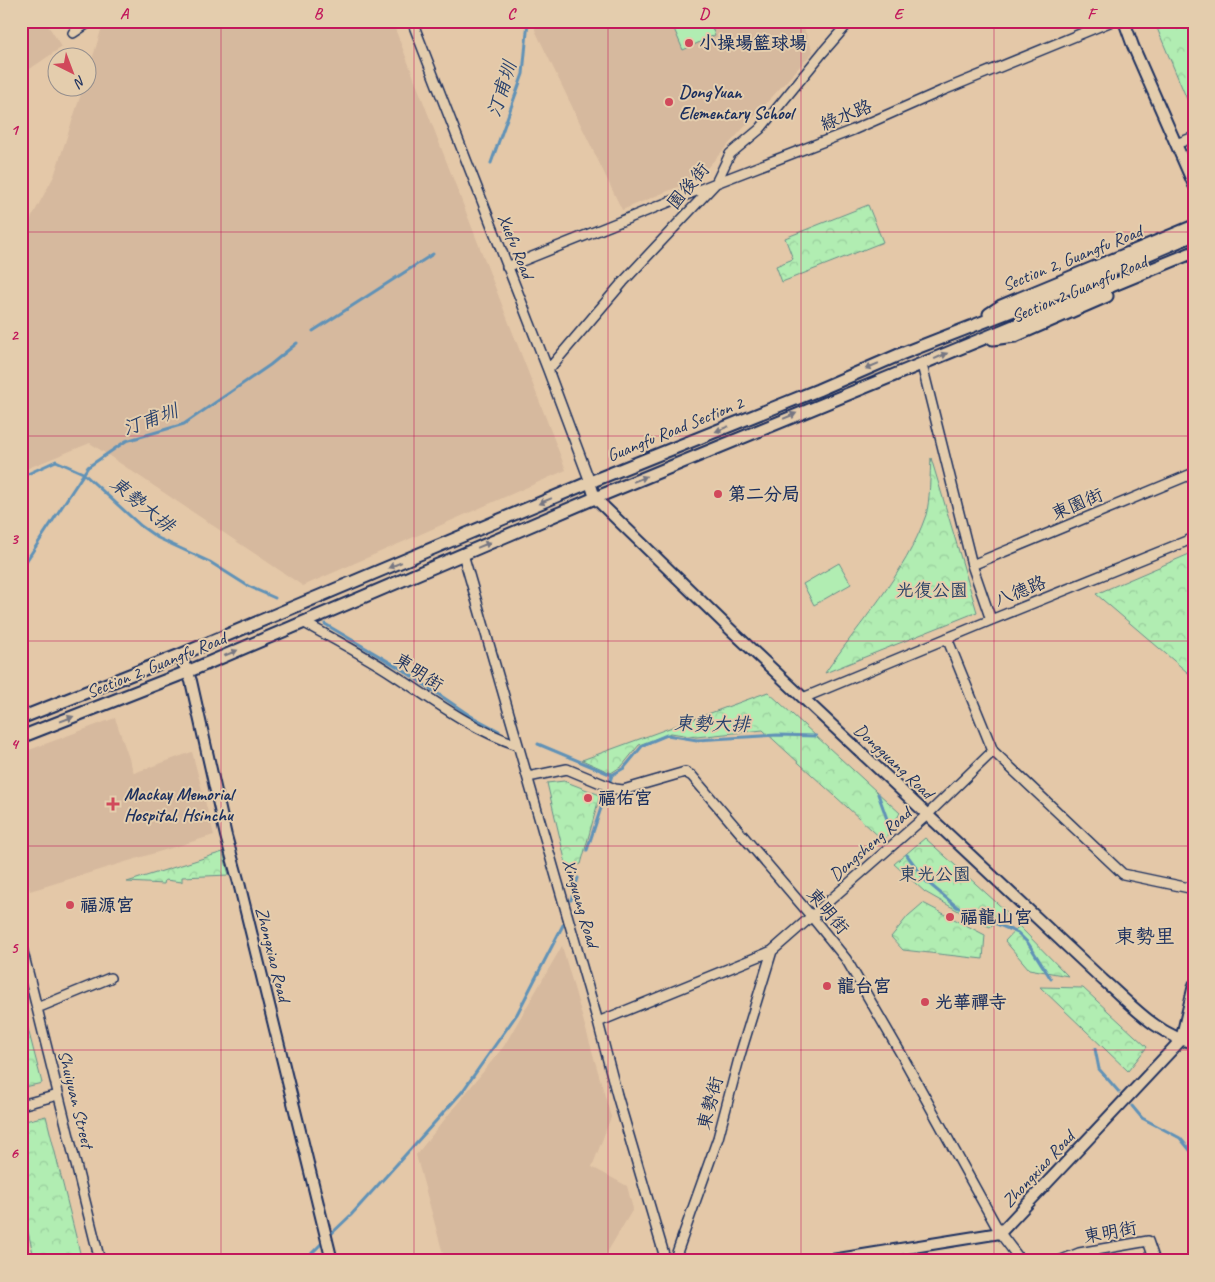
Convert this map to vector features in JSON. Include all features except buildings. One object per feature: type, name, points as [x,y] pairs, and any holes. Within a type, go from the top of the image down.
[{"type":"main road","name":"Section 2, Guangfu Road","points":[[966,328],[1001,306],[1194,226]]},
{"type":"main road","name":"Guangfu Road Section 2","points":[[180,655],[590,482],[966,328],[1047,297],[1194,235]]},
{"type":"main road","name":"Guangfu Road Section 2","points":[[596,498],[1194,252]]},
{"type":"main road","name":"Section 2 Guangfu Road","points":[[974,342],[1015,336],[1194,259]]},
{"type":"main road","points":[[464,554],[596,498]]},
{"type":"main road","name":"Section 2, Guangfu Road","points":[[21,737],[186,672],[464,554]]},
{"type":"main road","points":[[21,718],[180,655]]},
{"type":"street","points":[[73,33],[91,21]]},
{"type":"street","name":"Xuefu Road","points":[[412,21],[590,482]]},
{"type":"street","name":"園後街","points":[[548,370],[623,282],[716,183],[730,154],[760,129],[850,21]]},
{"type":"street","name":"綠水路","points":[[507,267],[853,130],[946,89],[1112,21]]},
{"type":"street","points":[[1124,21],[1132,46],[1194,184]]},
{"type":"street","points":[[1176,144],[1194,137]]},
{"type":"street","points":[[922,365],[972,565],[990,620]]},
{"type":"street","name":"東園街","points":[[972,565],[1194,473]]},
{"type":"street","name":"Dongguang Road","points":[[590,482],[596,498],[803,698],[1103,980],[1156,1027],[1181,1040],[1194,1043]]},
{"type":"street","name":"八德路","points":[[803,698],[1194,538]]},
{"type":"street","name":"Xinguang Road","points":[[464,554],[598,1022],[617,1095],[666,1261]]},
{"type":"street","name":"東明街","points":[[304,622],[387,670],[472,726],[499,739],[518,745]]},
{"type":"street","points":[[947,638],[992,752],[1123,874],[1194,888]]},
{"type":"street","name":"Zhongxiao Road","points":[[180,655],[191,681],[226,836],[332,1261]]},
{"type":"street","name":"Dongsheng Road","points":[[598,1022],[772,951],[927,815],[992,752]]},
{"type":"street","name":"東明街","points":[[528,777],[567,769],[615,789],[623,790],[685,772],[692,776],[812,917],[850,966],[1000,1233],[1021,1261]]},
{"type":"street","name":"Shuiyuan Street","points":[[21,944],[100,1261]]},
{"type":"street","name":"東勢街","points":[[674,1261],[718,1138],[740,1054],[772,951]]},
{"type":"street","points":[[37,1008],[110,978]]},
{"type":"street","name":"Zhongxiao Road","points":[[826,1261],[1000,1233],[1181,1040],[1194,985]]},
{"type":"street","points":[[21,1105],[58,1095]]},
{"type":"street","name":"東明街","points":[[1059,1261],[1079,1253],[1148,1241],[1155,1261]]},
{"type":"shaded area","points":[[21,21],[45,21],[62,47],[48,48],[48,57],[21,75]]},
{"type":"shaded area","points":[[112,21],[392,21],[566,470],[303,586],[90,443],[21,471],[21,237],[54,176],[80,98],[98,98],[98,48],[96,48],[102,27]]},
{"type":"shaded area","name":"DongYuan Elementary School","points":[[536,21],[801,21],[813,52],[697,179],[622,210],[535,30]]},
{"type":"shaded area","name":"Mackay Memorial Hospital, Hsinchu","points":[[115,718],[134,773],[192,752],[214,835],[30,891],[21,858],[21,753]]},
{"type":"shaded area","points":[[562,946],[611,1117],[592,1167],[627,1186],[633,1209],[602,1261],[445,1261],[416,1155],[504,1046]]},
{"type":"green space","name":"小操場籃球場","points":[[678,21],[709,21],[715,35],[683,50],[672,24]]},
{"type":"green space","points":[[1154,21],[1194,21],[1194,116]]},
{"type":"green space","points":[[868,205],[883,242],[782,282],[776,266],[793,259],[785,238]]},
{"type":"green space","name":"光復公園","points":[[931,458],[977,612],[825,673],[894,578],[917,537],[926,515]]},
{"type":"green space","points":[[1194,552],[1194,678],[1096,594]]},
{"type":"green space","points":[[839,563],[851,584],[814,605],[803,584]]},
{"type":"green space","name":"東光公園","points":[[768,692],[900,813],[884,841],[763,730],[696,737],[671,733],[639,745],[622,766],[611,773],[582,760]]},
{"type":"green space","points":[[564,781],[600,795],[581,864],[567,868],[547,783]]},
{"type":"green space","name":"東光公園","points":[[925,838],[1007,912],[990,927],[925,892],[894,864]]},
{"type":"green space","points":[[223,852],[229,875],[182,877],[182,882],[165,880],[164,884],[127,882]]},
{"type":"green space","points":[[923,903],[985,935],[983,959],[903,950],[891,937],[908,916]]},
{"type":"green space","points":[[1019,926],[1068,976],[1029,969],[1005,941]]},
{"type":"green space","points":[[1040,987],[1083,988],[1147,1047],[1128,1071]]},
{"type":"green space","points":[[21,1002],[42,1083],[21,1088]]},
{"type":"green space","points":[[46,1116],[82,1261],[35,1261],[21,1203],[21,1122]]},
{"type":"waterway","name":"汀甫圳","points":[[491,163],[523,74],[528,21]]},
{"type":"waterway","name":"汀甫圳","points":[[313,331],[433,254]]},
{"type":"waterway","name":"汀甫圳","points":[[21,569],[88,467],[126,441],[184,424],[270,365],[297,343]]},
{"type":"waterway","name":"東勢大排","points":[[21,477],[56,461],[83,473],[141,526],[158,538],[210,562],[248,586],[275,598]]},
{"type":"waterway","name":"東勢大排","points":[[325,624],[403,670],[469,715],[499,731]]},
{"type":"waterway","name":"東勢大排","points":[[538,744],[612,775],[624,768],[643,745],[667,735],[697,740],[777,735],[816,736]]},
{"type":"waterway","points":[[587,850],[612,775]]},
{"type":"waterway","name":"東勢大排","points":[[878,794],[891,830]]},
{"type":"waterway","name":"東勢大排","points":[[907,855],[926,881],[957,907],[1018,933],[1028,943],[1051,979]]},
{"type":"waterway","points":[[571,900],[578,878]]},
{"type":"waterway","points":[[329,1236],[351,1215],[462,1092],[517,1014],[563,925]]},
{"type":"waterway","name":"東勢大排","points":[[1095,1049],[1099,1069],[1119,1092]]},
{"type":"waterway","name":"東勢大排","points":[[1132,1106],[1142,1118],[1180,1138],[1194,1155]]},
{"type":"waterway","points":[[304,1261],[325,1240]]},
{"type":"place","name":"小操場籃球場","points":[[689,43]]},
{"type":"place","name":"DongYuan Elementary School","points":[[669,102]]},
{"type":"place","name":"第二分局","points":[[718,494]]},
{"type":"place","name":"福佑宮","points":[[588,798]]},
{"type":"place","name":"Mackay Memorial Hospital, Hsinchu","points":[[113,804]]},
{"type":"place","name":"福源宮","points":[[70,905]]},
{"type":"place","name":"福龍山宮","points":[[950,917]]},
{"type":"place","name":"龍台宮","points":[[827,986]]},
{"type":"place","name":"光華禪寺","points":[[925,1002]]},
{"type":"district","name":"東勢里","points":[[1145,936]]}]
